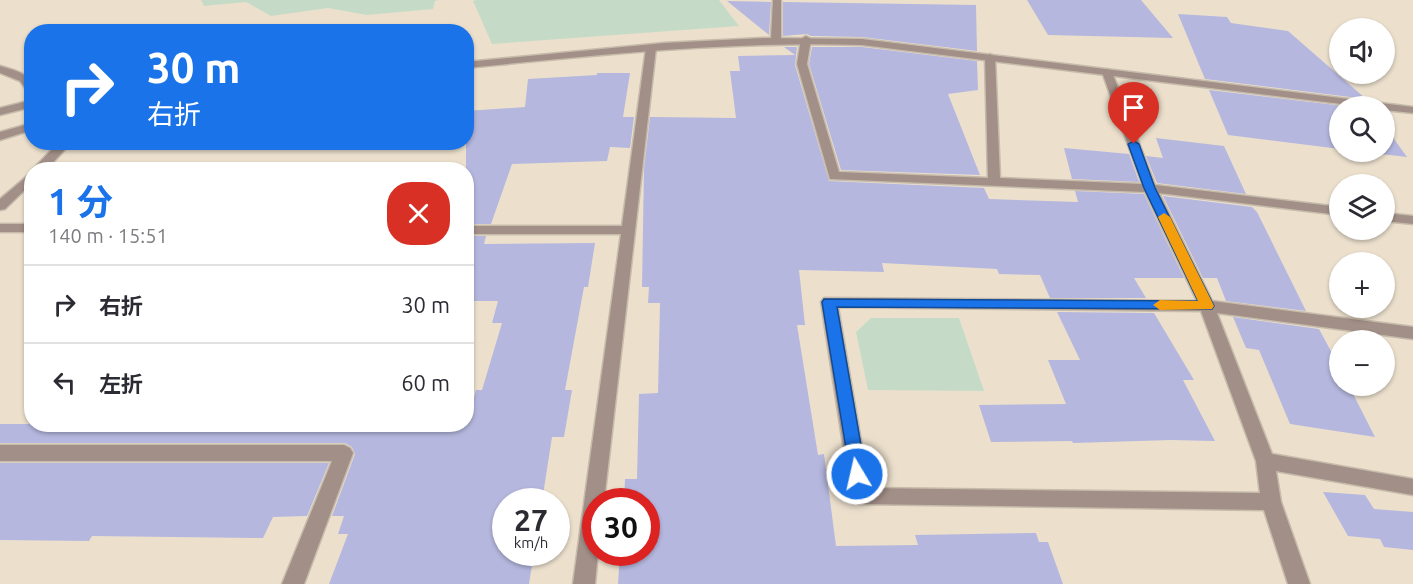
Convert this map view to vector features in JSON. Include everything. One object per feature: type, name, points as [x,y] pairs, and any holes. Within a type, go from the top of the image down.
[{"type":"street","points":[[776,39],[777,0]]},
{"type":"street","points":[[806,39],[802,64],[834,176],[1150,188],[1329,210]]},
{"type":"street","points":[[474,64],[651,48],[806,39],[862,42],[1413,110]]},
{"type":"street","points":[[584,584],[651,48]]},
{"type":"street","points":[[990,57],[994,182]]},
{"type":"street","points":[[0,69],[24,79]]},
{"type":"street","points":[[1107,72],[1150,188],[1207,306],[1264,461],[1270,502],[1299,584]]},
{"type":"street","points":[[0,112],[24,105]]},
{"type":"street","points":[[0,136],[24,128]]},
{"type":"street","points":[[46,162],[58,150]]},
{"type":"street","points":[[0,207],[24,184]]},
{"type":"street","points":[[1395,218],[1413,220]]},
{"type":"street","points":[[0,228],[24,228]]},
{"type":"street","points":[[474,230],[629,230]]},
{"type":"street","points":[[1270,502],[861,496],[829,302],[1207,306],[1413,333]]},
{"type":"street","points":[[0,453],[344,453],[293,584]]},
{"type":"street","points":[[1264,461],[1413,487]]},
{"type":"green space","points":[[201,0],[439,0],[435,1],[433,9],[367,15],[328,8],[271,16],[246,2],[204,6]]},
{"type":"green space","points":[[719,0],[739,26],[492,44],[473,1]]},
{"type":"green space","points":[[871,318],[959,318],[984,391],[868,390],[856,332]]},
{"type":"building","points":[[1027,0],[1141,0],[1173,38],[1048,35]]},
{"type":"building","points":[[727,1],[771,2],[769,35]]},
{"type":"building","points":[[783,2],[976,5],[977,51],[862,37],[807,34],[783,36]]},
{"type":"building","points":[[1178,14],[1227,17],[1231,23],[1288,31],[1329,67],[1329,84],[1349,84],[1363,96],[1342,96],[1205,79]]},
{"type":"building","points":[[784,47],[797,47],[795,65],[829,181],[984,188],[989,199],[1078,202],[1075,191],[1144,194],[1184,278],[1134,278],[1146,298],[1050,298],[1040,275],[999,274],[997,269],[882,263],[884,272],[799,270],[805,325],[797,325],[818,455],[824,454],[836,546],[918,545],[915,535],[1036,533],[1039,542],[1048,542],[1063,584],[618,584],[619,566],[660,566],[660,488],[625,488],[625,479],[637,479],[639,394],[658,393],[660,303],[648,303],[649,287],[642,287],[644,169],[650,117],[736,118],[730,71],[740,71],[738,56],[795,55]]},
{"type":"building","points":[[812,47],[862,47],[977,61],[978,90],[948,94],[980,175],[841,170],[809,64]]},
{"type":"building","points":[[597,73],[630,73],[623,117],[634,117],[630,148],[610,147],[607,161],[512,164],[491,224],[474,224],[474,162],[466,162],[466,150],[474,150],[474,110],[525,107],[528,79],[597,75]]},
{"type":"building","points":[[1209,90],[1329,104],[1329,148],[1228,135]]},
{"type":"building","points":[[1156,138],[1224,146],[1246,194],[1157,183],[1146,156],[1163,158]]},
{"type":"building","points":[[1395,140],[1407,157],[1395,156]]},
{"type":"building","points":[[1064,148],[1129,154],[1139,182],[1072,179]]},
{"type":"building","points":[[1163,196],[1252,207],[1257,212],[1306,311],[1226,301],[1217,278],[1203,278]]},
{"type":"building","points":[[474,236],[486,236],[484,244],[595,243],[588,287],[584,287],[565,390],[572,390],[564,437],[552,437],[544,488],[492,488],[492,566],[532,566],[529,584],[329,584],[348,534],[338,534],[344,516],[332,516],[355,454],[352,447],[345,443],[0,443],[0,424],[24,424],[24,432],[474,432],[474,398],[476,390],[482,390],[502,323],[492,323],[498,301],[474,301]]},
{"type":"building","points":[[1057,312],[1154,313],[1194,380],[1183,380],[1215,441],[991,442],[979,405],[1066,404],[1048,360],[1080,360]]},
{"type":"building","points":[[1233,317],[1319,329],[1329,348],[1329,396],[1354,396],[1375,437],[1290,424],[1259,350],[1246,348]]},
{"type":"building","points":[[0,463],[329,463],[307,516],[273,517],[263,538],[92,536],[89,541],[0,540]]},
{"type":"building","points":[[1323,492],[1365,495],[1374,509],[1413,512],[1413,550],[1384,547],[1380,539],[1348,536]]},
{"type":"slow traffic","points":[[1160,305],[1207,306],[1164,217]]},
{"type":"route","points":[[857,474],[829,302],[1207,306],[1150,188],[1134,144]]}]
